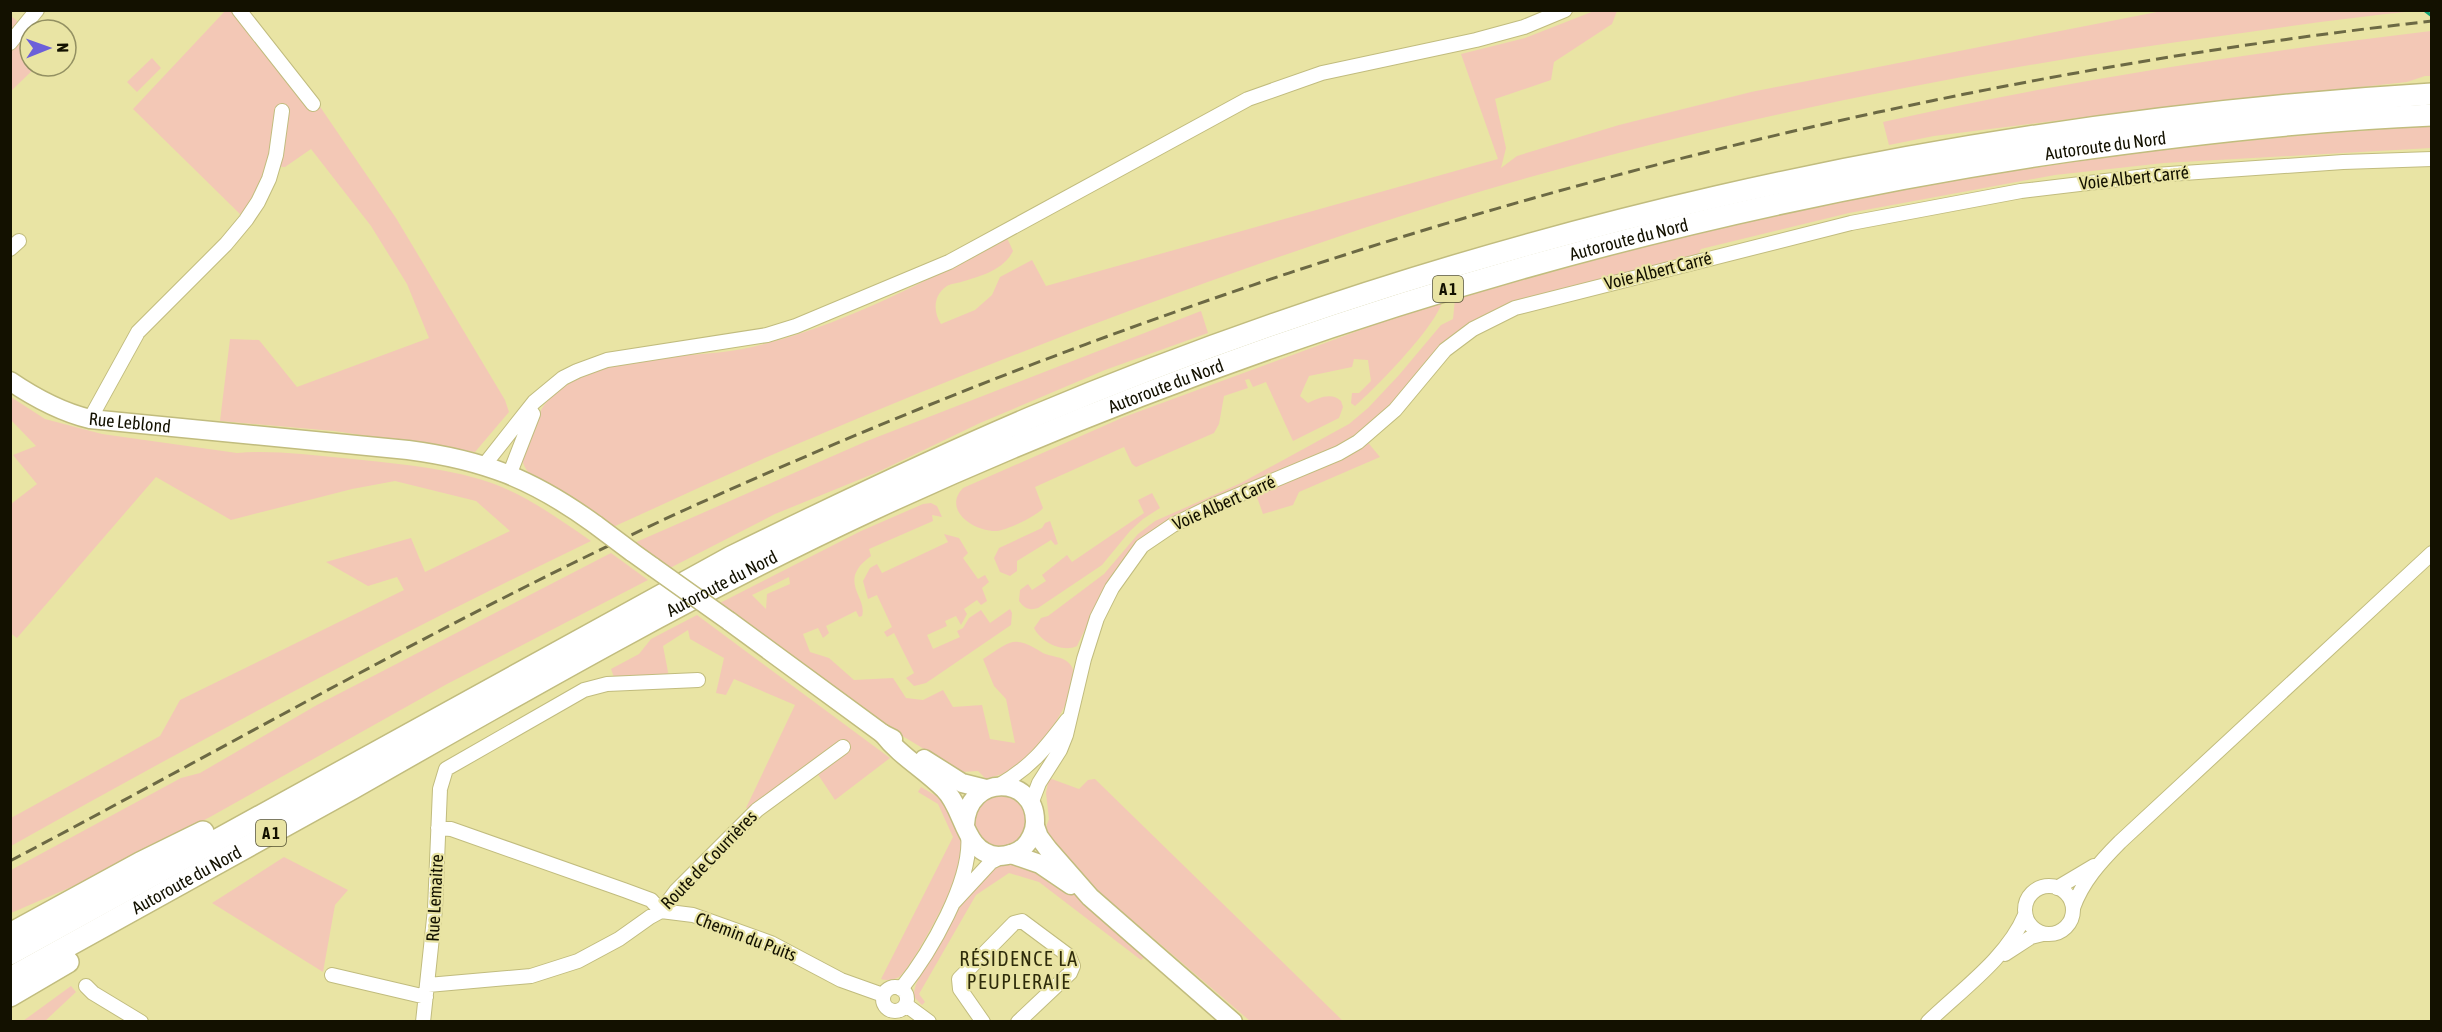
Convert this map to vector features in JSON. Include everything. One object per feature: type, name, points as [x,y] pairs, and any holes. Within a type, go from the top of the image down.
[{"type":"highway","name":"Autoroute du Nord","points":[[10,954],[689,579],[839,504],[953,452],[1088,395],[1248,334],[1378,290],[1568,234],[1744,190],[1879,162],[2124,123],[2273,106],[2432,94]]},
{"type":"highway","name":"Autoroute du Nord","points":[[10,978],[655,619],[786,551],[865,513],[1021,444],[1110,407],[1260,351],[1459,286],[1570,254],[1796,200],[1968,167],[2104,146],[2215,133],[2432,115]]},
{"type":"highway","points":[[10,996],[323,814],[531,688]]},
{"type":"highway","points":[[10,921],[372,754]]},
{"type":"highway","points":[[10,934],[140,863]]},
{"type":"main road","name":"Rue Leblond","points":[[10,381],[48,404],[90,419],[420,451],[485,464],[510,473],[553,496],[596,525],[883,734]]},
{"type":"main road","points":[[883,734],[962,783],[992,788],[1006,786],[1020,792],[1031,804],[1035,826],[1048,849],[1090,897],[1233,1022]]},
{"type":"main road","points":[[883,734],[895,750],[945,790],[958,807],[967,830],[982,851],[1040,864],[1090,897]]},
{"type":"main road","points":[[967,830],[966,814],[970,804],[992,788]]},
{"type":"main road","points":[[1007,855],[1024,846],[1035,826]]},
{"type":"street","points":[[10,43],[37,10]]},
{"type":"street","points":[[239,10],[313,104]]},
{"type":"street","points":[[485,464],[534,402],[563,378],[607,360],[767,335],[805,323],[949,262],[1217,114],[1296,80],[1344,67],[1476,40],[1524,27],[1565,10]]},
{"type":"street","points":[[90,419],[148,319],[226,244],[258,202],[269,179],[276,155],[282,111]]},
{"type":"street","name":"Voie Albert Carré","points":[[1031,804],[1039,783],[1060,750],[1097,618],[1112,588],[1142,546],[1173,525],[1339,453],[1358,442],[1395,410],[1445,350],[1473,329],[1515,308],[1851,223],[2021,191],[2155,175],[2343,162],[2432,159]]},
{"type":"street","points":[[510,473],[525,430],[540,397]]},
{"type":"street","points":[[1928,1022],[1989,965],[2020,943],[2043,934],[2057,933],[2065,928],[2071,918],[2078,892],[2101,862],[2432,553]]},
{"type":"street","name":"Rue Lemaitre","points":[[423,1022],[435,909],[438,828],[443,774],[446,769],[584,690],[607,684],[698,680]]},
{"type":"street","name":"Voie Albert Carré","points":[[992,788],[1023,771],[1036,759],[1070,716]]},
{"type":"street","name":"Route de Courrières","points":[[332,975],[372,983],[387,989],[427,991],[512,979],[555,970],[599,951],[661,911],[683,883],[757,810],[843,747]]},
{"type":"street","name":"Chemin du Puits","points":[[438,828],[450,829],[633,893],[651,900],[661,911],[693,915],[771,943],[841,980],[883,995]]},
{"type":"street","points":[[902,989],[917,969],[953,903],[969,851],[967,830]]},
{"type":"street","points":[[953,903],[991,862],[1007,855]]},
{"type":"street","points":[[2057,888],[2101,862]]},
{"type":"street","points":[[1989,965],[2020,926],[2031,893],[2046,886],[2057,888],[2068,897],[2073,908]]},
{"type":"street","points":[[2025,915],[2032,928],[2043,934]]},
{"type":"street","points":[[983,1022],[960,989],[959,979],[1014,923],[1022,921],[1069,956],[1073,966],[1070,973],[1018,1022]]},
{"type":"street","points":[[86,986],[93,993],[141,1022]]},
{"type":"street","points":[[888,988],[902,989],[906,996],[906,1005],[891,1017],[884,1004],[883,995],[888,988]]},
{"type":"street","points":[[906,1005],[929,1022]]},
{"type":"shaded area","points":[[225,11],[234,11],[310,92],[396,218],[505,400],[509,412],[475,452],[334,431],[220,421],[230,339],[259,340],[297,387],[429,338],[407,284],[371,226],[311,149],[285,167],[267,166],[258,190],[241,215],[133,109]]},
{"type":"shaded area","points":[[1594,11],[1617,11],[1612,24],[1554,62],[1551,80],[1495,99],[1506,148],[1501,168],[1517,156],[1619,125],[1751,92],[2162,11],[2416,11],[2275,28],[2008,69],[1790,112],[1574,165],[1361,229],[1089,326],[795,445],[613,527],[530,475],[524,465],[524,453],[528,439],[545,404],[565,385],[593,371],[637,360],[730,351],[785,338],[883,301],[1007,238],[1013,251],[1009,258],[997,268],[983,275],[948,285],[942,290],[936,304],[941,324],[975,310],[992,295],[1000,277],[1032,260],[1046,286],[1498,159],[1461,54],[1525,38]]},
{"type":"shaded area","points":[[10,15],[18,22],[18,78],[25,78],[11,91]]},
{"type":"shaded area","points":[[2431,31],[2431,76],[2407,82],[2086,117],[1934,136],[1889,145],[1883,122],[2156,69]]},
{"type":"shaded area","points":[[152,58],[161,68],[137,92],[127,82]]},
{"type":"shaded area","points":[[2431,126],[2431,148],[2164,163],[2055,175],[1849,213],[1701,249],[1697,257],[1521,299],[1492,312],[1448,341],[1425,362],[1387,410],[1360,433],[1380,457],[1299,492],[1293,505],[1263,514],[1253,486],[1135,546],[1108,582],[1077,646],[1065,648],[1052,645],[1034,628],[1041,618],[1048,616],[1104,574],[1138,534],[1155,521],[1241,483],[1349,424],[1368,408],[1399,375],[1441,325],[1453,319],[1455,299],[1700,233],[1908,189],[1994,174],[2169,150],[2256,140]]},
{"type":"shaded area","points":[[1442,302],[1429,326],[1417,341],[1377,386],[1355,406],[1351,403],[1352,393],[1359,393],[1371,381],[1368,360],[1354,359],[1352,367],[1309,376],[1300,396],[1308,403],[1325,397],[1337,398],[1343,407],[1339,418],[1293,441],[1266,382],[1253,387],[1249,379],[1245,380],[1248,388],[1224,396],[1219,424],[1214,433],[1136,467],[1132,464],[1124,447],[1035,487],[1043,508],[1035,515],[1014,525],[997,531],[979,528],[958,512],[957,496],[963,488],[1124,417],[1417,309]]},
{"type":"shaded area","points":[[1201,311],[1208,333],[1105,370],[980,423],[878,472],[775,514],[668,569],[634,543],[867,441]]},
{"type":"shaded area","points":[[11,397],[45,419],[102,434],[237,453],[277,452],[411,466],[479,479],[524,498],[591,541],[298,689],[11,846],[11,818],[160,736],[180,700],[404,590],[397,577],[368,586],[326,562],[411,538],[425,572],[510,531],[476,501],[395,481],[352,489],[231,520],[156,477],[17,638],[10,633],[11,504],[37,484],[13,455],[36,446],[11,420]]},
{"type":"shaded area","points":[[1152,493],[1160,508],[1130,531],[1102,565],[1038,608],[1029,609],[1019,601],[1020,590],[1028,584],[1032,590],[1046,581],[1042,575],[1067,555],[1072,562],[1144,513],[1138,500]]},
{"type":"shaded area","points":[[931,503],[937,506],[942,517],[932,515],[933,521],[869,549],[871,556],[861,565],[854,581],[863,609],[862,616],[859,617],[856,611],[826,626],[829,633],[823,638],[818,628],[803,634],[810,652],[829,658],[854,680],[893,678],[906,698],[923,700],[943,690],[953,707],[982,705],[990,739],[1015,743],[1006,699],[994,686],[983,659],[1006,644],[1018,642],[1069,663],[1074,673],[1072,687],[1057,720],[1045,737],[1021,763],[1009,771],[986,779],[978,771],[962,772],[886,726],[716,605],[861,531],[923,504]],"holes":[[[789,577],[790,584],[767,594],[766,609],[752,595]]]},
{"type":"shaded area","points":[[1050,521],[1058,544],[1055,545],[1051,540],[1017,561],[1017,571],[1010,576],[1000,572],[994,558],[999,548],[1042,528]]},
{"type":"shaded area","points":[[944,534],[959,538],[968,553],[963,558],[978,579],[985,575],[989,582],[982,588],[987,601],[981,605],[977,600],[964,609],[967,614],[961,625],[956,616],[945,621],[947,626],[927,635],[933,649],[960,637],[957,631],[963,628],[969,618],[981,610],[990,623],[1010,609],[1011,625],[926,683],[914,686],[906,678],[914,673],[894,633],[887,637],[884,632],[892,627],[877,595],[868,599],[863,581],[870,568],[877,564],[882,573],[948,542]]},
{"type":"shaded area","points":[[611,553],[648,580],[447,684],[210,817],[83,882],[11,913],[11,870],[181,778],[200,773],[317,705]]},
{"type":"shaded area","points":[[697,615],[890,758],[835,800],[811,764],[752,809],[746,808],[795,705],[734,679],[726,695],[716,693],[724,658],[690,639],[688,630],[663,646],[669,677],[615,680],[611,669],[639,654],[651,639]]},
{"type":"shaded area","points":[[1049,778],[1079,789],[1088,780],[1095,779],[1343,1021],[1250,1021],[1104,896],[1052,847],[1043,835],[1049,819],[1046,793]]},
{"type":"shaded area","points":[[921,787],[948,804],[958,824],[965,852],[948,896],[915,956],[899,977],[883,980],[881,979],[953,837],[938,804],[918,792]]},
{"type":"shaded area","points":[[1000,793],[1022,801],[1029,823],[1019,843],[995,848],[988,846],[978,837],[973,816],[979,803]]},
{"type":"shaded area","points":[[284,857],[348,890],[335,905],[323,972],[212,903]]},
{"type":"shaded area","points":[[1009,861],[1042,870],[1094,908],[1146,956],[1141,960],[1039,882],[1009,873],[976,895],[919,994],[925,1002],[922,1005],[913,996],[916,984],[958,907],[991,866]]},
{"type":"shaded area","points":[[71,986],[76,992],[45,1021],[23,1021]]},
{"type":"waterway","points":[[2424,10],[2432,16]]},
{"type":"railway","points":[[10,861],[432,635],[602,549],[689,508],[898,418],[1109,336],[1324,262],[1541,196],[1761,139],[1983,90],[2207,51],[2432,21]]},
{"type":"district","name":"RÉSIDENCE LA PEUPLERAIE","points":[[1019,970]]}]
